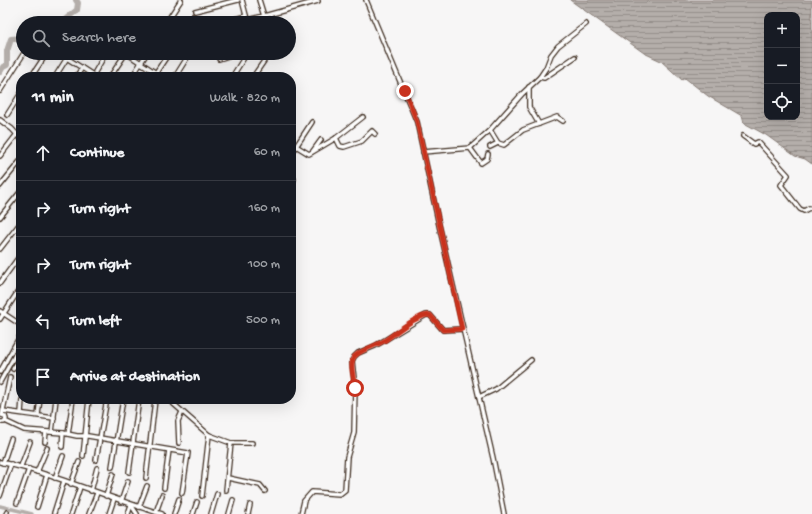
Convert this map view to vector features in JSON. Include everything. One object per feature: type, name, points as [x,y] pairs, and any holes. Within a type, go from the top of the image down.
[{"type":"street","points":[[171,16],[181,0]]},
{"type":"street","points":[[195,11],[238,0]]},
{"type":"street","points":[[242,0],[246,16]]},
{"type":"street","points":[[259,0],[264,16],[318,1]]},
{"type":"street","points":[[366,0],[417,122],[504,514]]},
{"type":"street","points":[[423,152],[470,148],[490,130],[495,122],[540,77],[546,68],[551,55],[558,46],[586,24]]},
{"type":"street","points":[[540,77],[544,78],[576,57]]},
{"type":"street","points":[[0,91],[20,60]]},
{"type":"street","points":[[34,72],[42,60]]},
{"type":"street","points":[[58,72],[66,60]]},
{"type":"street","points":[[70,60],[88,72]]},
{"type":"street","points":[[95,72],[102,60]]},
{"type":"street","points":[[113,72],[121,60]]},
{"type":"street","points":[[136,60],[154,72]]},
{"type":"street","points":[[135,72],[143,60]]},
{"type":"street","points":[[157,72],[164,60]]},
{"type":"street","points":[[178,72],[186,60]]},
{"type":"street","points":[[235,72],[243,60]]},
{"type":"street","points":[[256,72],[264,61]]},
{"type":"street","points":[[79,72],[82,68]]},
{"type":"street","points":[[529,87],[529,108],[539,124]]},
{"type":"street","points":[[7,115],[16,101]]},
{"type":"street","points":[[312,122],[296,146],[309,154],[336,138],[363,117]]},
{"type":"street","points":[[490,130],[498,143],[504,145],[524,130],[557,117],[563,121]]},
{"type":"street","points":[[1,122],[16,133]]},
{"type":"street","points":[[336,138],[340,146],[344,147],[362,141],[372,131],[375,134]]},
{"type":"street","points":[[0,156],[16,135]]},
{"type":"street","points":[[743,136],[754,144],[758,142],[788,175],[781,185],[800,209],[804,211],[810,208],[812,209]]},
{"type":"street","points":[[312,152],[321,140]]},
{"type":"street","points":[[490,147],[498,143]]},
{"type":"street","points":[[470,148],[481,163],[487,159],[488,154]]},
{"type":"street","points":[[0,186],[16,166]]},
{"type":"street","points":[[0,217],[16,197]]},
{"type":"street","points":[[0,250],[16,229]]},
{"type":"street","points":[[0,283],[16,261]]},
{"type":"street","points":[[0,319],[2,312],[16,294]]},
{"type":"street","points":[[2,312],[16,322]]},
{"type":"street","points":[[301,514],[304,501],[312,492],[340,494],[345,490],[347,457],[354,434],[355,388],[352,361],[354,357],[358,353],[375,346],[426,315],[430,315],[443,330],[462,329]]},
{"type":"street","points":[[0,382],[1,371],[16,343]]},
{"type":"street","points":[[1,371],[16,351]]},
{"type":"street","points":[[479,397],[496,389],[531,360]]},
{"type":"street","points":[[13,369],[16,364]]},
{"type":"street","points":[[2,414],[10,377]]},
{"type":"street","points":[[21,413],[22,404]]},
{"type":"street","points":[[38,416],[39,404]]},
{"type":"street","points":[[52,432],[55,404]]},
{"type":"street","points":[[68,434],[71,404]]},
{"type":"street","points":[[83,456],[88,404]]},
{"type":"street","points":[[96,460],[106,404]]},
{"type":"street","points":[[112,467],[122,404]]},
{"type":"street","points":[[129,472],[138,404]]},
{"type":"street","points":[[146,478],[155,404]]},
{"type":"street","points":[[173,404],[209,435],[231,443],[252,443]]},
{"type":"street","points":[[179,443],[178,421],[182,412]]},
{"type":"street","points":[[2,414],[21,413],[54,418]]},
{"type":"street","points":[[2,414],[6,418],[5,421]]},
{"type":"street","points":[[0,422],[5,421],[24,430],[100,438],[188,453],[182,492]]},
{"type":"street","points":[[45,442],[46,432]]},
{"type":"street","points":[[62,447],[63,433]]},
{"type":"street","points":[[202,496],[209,435]]},
{"type":"street","points":[[11,439],[1,462],[21,466],[121,502],[162,514]]},
{"type":"street","points":[[21,466],[30,442]]},
{"type":"street","points":[[226,490],[231,443]]},
{"type":"street","points":[[37,472],[47,448]]},
{"type":"street","points":[[164,488],[169,450]]},
{"type":"street","points":[[55,478],[63,456]]},
{"type":"street","points":[[71,484],[79,462]]},
{"type":"street","points":[[0,496],[11,464]]},
{"type":"street","points":[[91,491],[97,468]]},
{"type":"street","points":[[17,503],[29,469]]},
{"type":"street","points":[[106,496],[113,474]]},
{"type":"street","points":[[37,507],[47,475]]},
{"type":"street","points":[[228,478],[260,485],[265,491]]},
{"type":"street","points":[[54,513],[64,481]]},
{"type":"street","points":[[121,502],[128,481]]},
{"type":"street","points":[[139,507],[147,486]]},
{"type":"street","points":[[71,514],[80,487]]},
{"type":"street","points":[[89,514],[97,493]]},
{"type":"street","points":[[211,514],[217,494]]},
{"type":"street","points":[[156,512],[162,495]]},
{"type":"street","points":[[109,514],[114,499]]},
{"type":"street","points":[[174,514],[179,499]]},
{"type":"street","points":[[229,514],[233,500]]},
{"type":"street","points":[[192,514],[197,502]]},
{"type":"street","points":[[128,514],[131,505]]},
{"type":"street","points":[[131,505],[137,514]]},
{"type":"street","points":[[248,514],[250,505]]},
{"type":"shaded area","points":[[570,0],[812,0],[812,164],[805,159],[795,156],[766,135],[744,123],[742,116],[708,96],[685,78],[682,80],[661,61],[644,53]]},
{"type":"waterway","points":[[70,16],[77,10],[78,3],[76,0]]},
{"type":"waterway","points":[[0,72],[3,67],[7,65],[7,51],[11,39],[16,39]]},
{"type":"waterway","points":[[0,506],[32,514]]},
{"type":"route","points":[[355,388],[352,361],[354,357],[358,353],[375,346],[421,317],[430,315],[439,328],[443,330],[448,331],[462,329],[417,122],[405,91]]}]
